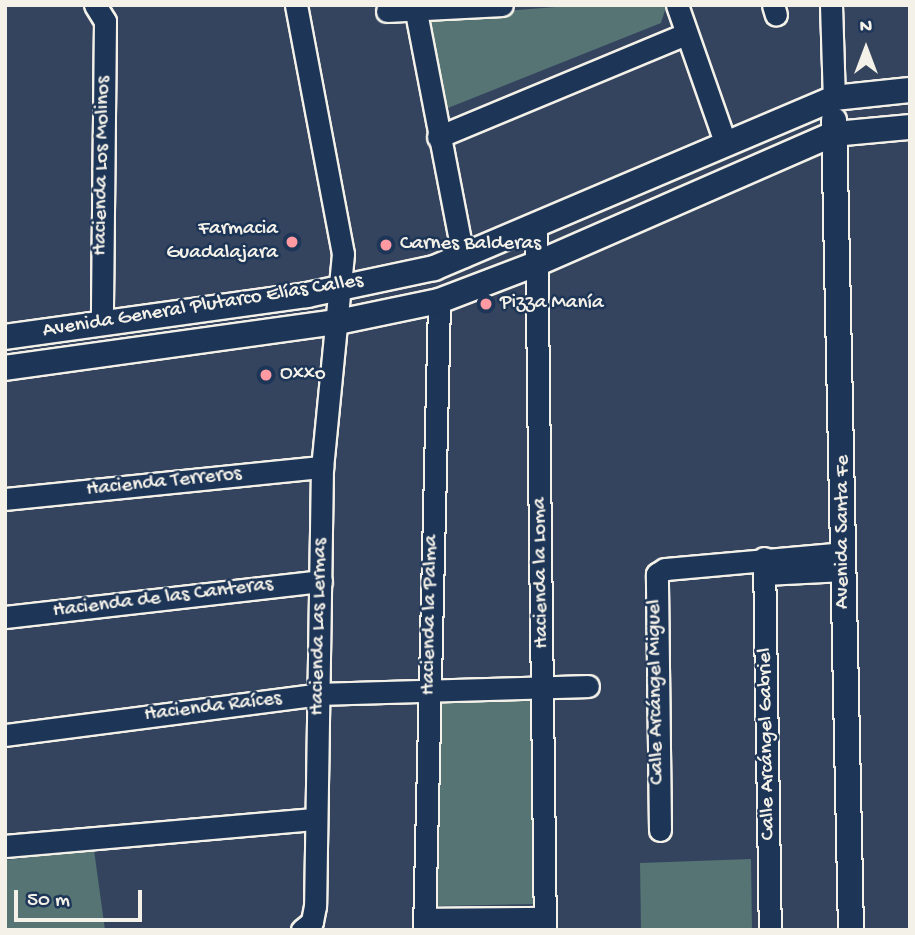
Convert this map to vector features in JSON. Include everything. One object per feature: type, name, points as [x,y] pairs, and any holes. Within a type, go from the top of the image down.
[{"type":"street","name":"Hacienda Las Lermas","points":[[296,5],[341,242],[343,288],[327,386],[322,467],[315,906],[312,922],[302,930]]},
{"type":"street","points":[[387,11],[416,12],[502,5]]},
{"type":"street","points":[[677,5],[724,142]]},
{"type":"street","points":[[831,5],[834,98]]},
{"type":"street","name":"Hacienda Los Molinos","points":[[97,7],[105,21],[102,323]]},
{"type":"street","points":[[416,12],[463,257]]},
{"type":"street","points":[[438,137],[685,34]]},
{"type":"street","name":"Avenida General Plutarco Elías Calles","points":[[5,338],[343,288],[463,257],[536,228],[724,142],[834,98],[910,90]]},
{"type":"street","name":"Avenida Santa Fe","points":[[834,98],[851,930]]},
{"type":"street","name":"Avenida General Plutarco Elías Calles","points":[[5,369],[338,321],[439,301],[536,264],[834,134],[910,127]]},
{"type":"street","name":"Hacienda la Loma","points":[[424,925],[544,924],[544,685],[536,228]]},
{"type":"street","name":"Hacienda la Palma","points":[[424,925],[439,301]]},
{"type":"street","name":"Hacienda Terreros","points":[[5,499],[322,467]]},
{"type":"street","name":"Calle Arcángel Miguel","points":[[660,830],[654,582],[665,569],[843,561]]},
{"type":"street","name":"Calle Arcángel Gabriel","points":[[765,566],[770,930]]},
{"type":"street","name":"Hacienda de las Canteras","points":[[5,617],[321,581]]},
{"type":"street","name":"Hacienda Raíces","points":[[5,734],[319,694],[430,688],[588,686]]},
{"type":"street","points":[[5,846],[315,819]]},
{"type":"green space","points":[[581,5],[666,7],[661,23],[443,110],[428,17]]},
{"type":"green space","points":[[533,698],[538,904],[437,906],[441,700]]},
{"type":"green space","points":[[94,850],[105,930],[5,930],[5,860]]},
{"type":"green space","points":[[751,859],[752,930],[641,930],[640,863]]},
{"type":"place","name":"Farmacia Guadalajara","points":[[292,242]]},
{"type":"place","name":"Carnes Balderas","points":[[386,245]]},
{"type":"place","name":"Pizza Manía","points":[[486,304]]},
{"type":"place","name":"Oxxo","points":[[266,375]]}]
